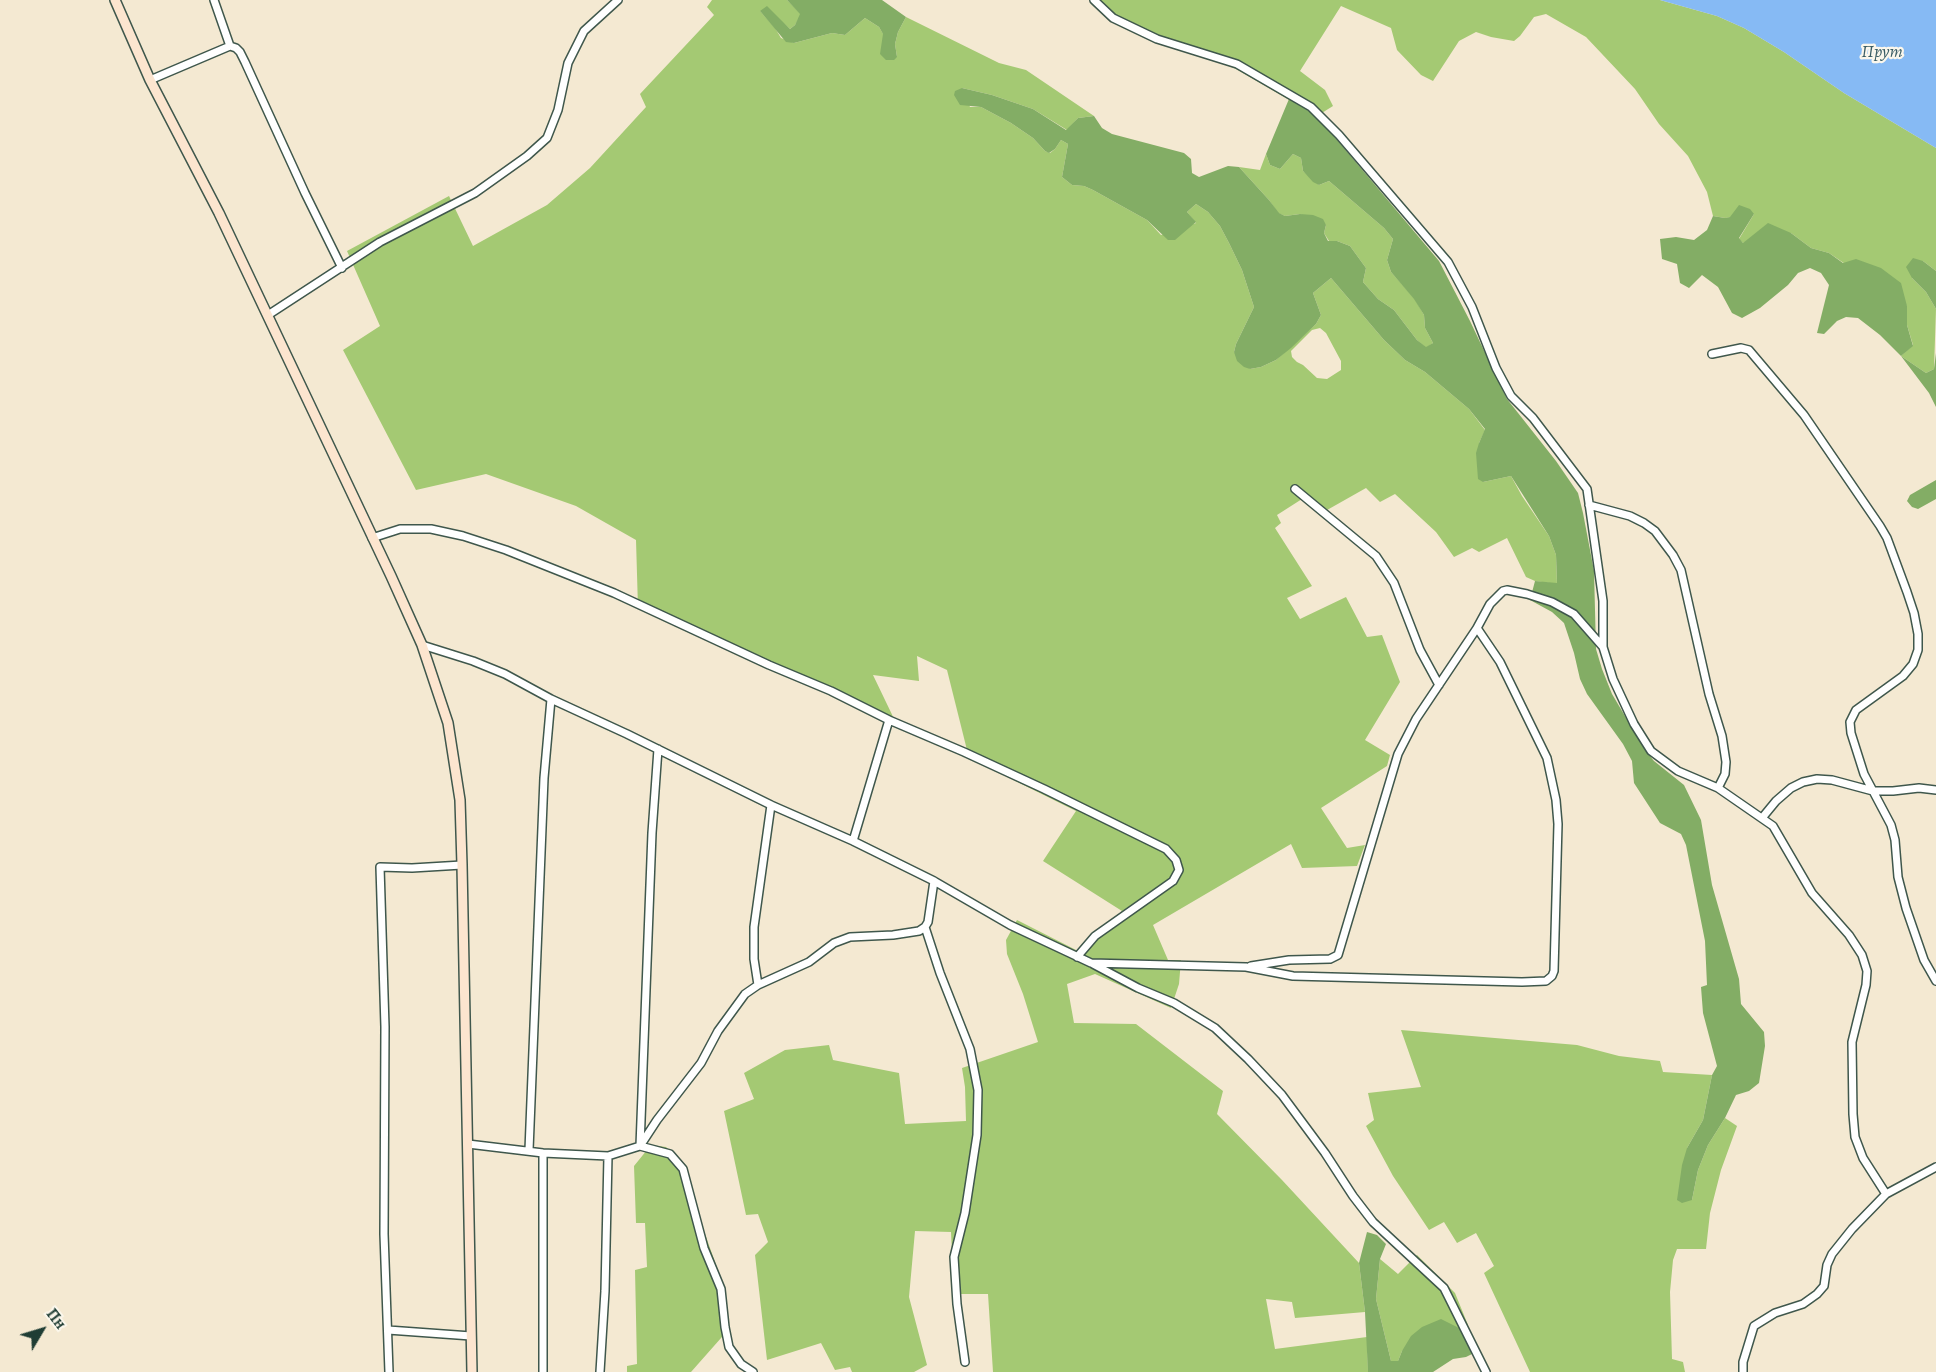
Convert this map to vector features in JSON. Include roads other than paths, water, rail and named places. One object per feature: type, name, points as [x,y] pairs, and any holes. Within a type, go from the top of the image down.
[{"type":"main road","points":[[115,0],[150,80],[219,213],[422,645],[448,723],[459,800],[462,865],[472,1372]]},
{"type":"street","points":[[214,0],[230,46]]},
{"type":"street","points":[[268,315],[380,242],[475,193],[547,138],[558,110],[568,63],[584,31],[618,0]]},
{"type":"street","points":[[1094,0],[1113,18],[1157,39],[1238,64],[1311,107],[1339,135],[1448,262],[1472,307],[1496,368],[1511,396],[1533,418],[1587,489],[1603,601],[1603,648],[1617,688],[1634,724],[1651,751],[1678,771],[1718,788],[1773,826],[1812,893],[1849,935],[1862,955],[1867,971],[1852,1042],[1852,1114],[1855,1137],[1863,1158],[1886,1194]]},
{"type":"street","points":[[150,80],[230,46],[236,48],[245,62],[342,268]]},
{"type":"street","points":[[1712,354],[1741,348],[1749,350],[1819,435],[1887,538],[1914,613],[1918,650],[1913,664],[1904,676],[1856,710],[1850,722],[1857,755],[1891,825],[1903,897],[1924,960],[1936,981]]},
{"type":"street","points":[[1295,489],[1376,556],[1394,582],[1420,650],[1439,685]]},
{"type":"street","points":[[1589,505],[1630,516],[1644,523],[1655,531],[1681,570],[1709,694],[1722,736],[1726,762],[1725,774],[1718,788]]},
{"type":"street","points":[[372,538],[400,529],[432,529],[506,550],[614,593],[769,665],[831,691],[889,720],[1044,789],[1166,849],[1176,860],[1179,870],[1173,881],[1095,936],[1077,957]]},
{"type":"street","points":[[1246,967],[1289,960],[1330,959],[1338,955],[1398,754],[1416,719],[1477,628],[1490,604],[1503,591],[1527,594],[1552,602],[1574,614],[1603,648]]},
{"type":"street","points":[[1091,963],[1246,967],[1293,976],[1522,982],[1546,981],[1552,976],[1558,824],[1552,775],[1500,662],[1477,628]]},
{"type":"street","points":[[422,645],[505,674],[551,699],[771,805],[934,880],[1010,925],[1138,988],[1174,1003],[1215,1028],[1282,1095],[1373,1222],[1444,1288],[1486,1372]]},
{"type":"street","points":[[528,1150],[544,778],[551,699]]},
{"type":"street","points":[[853,841],[889,720]]},
{"type":"street","points":[[640,1146],[652,833],[658,749]]},
{"type":"street","points":[[1762,818],[1791,788],[1816,779],[1832,780],[1873,791],[1919,788],[1936,790]]},
{"type":"street","points":[[758,985],[754,958],[754,927],[771,805]]},
{"type":"street","points":[[389,1372],[384,1234],[385,1027],[380,867],[462,865]]},
{"type":"street","points":[[640,1146],[701,1063],[718,1031],[745,994],[758,985],[809,962],[834,943],[850,937],[919,931],[928,922],[934,880]]},
{"type":"street","points":[[925,927],[940,973],[970,1049],[978,1090],[977,1135],[965,1213],[954,1257],[957,1304],[965,1362]]},
{"type":"street","points":[[468,1144],[543,1153],[608,1156],[640,1146],[669,1154],[683,1169],[704,1248],[721,1289],[729,1347],[741,1364],[753,1372]]},
{"type":"street","points":[[543,1153],[543,1372]]},
{"type":"street","points":[[600,1372],[605,1290],[608,1156]]},
{"type":"street","points":[[1743,1372],[1743,1362],[1754,1326],[1775,1313],[1803,1304],[1817,1294],[1824,1286],[1827,1265],[1832,1254],[1852,1229],[1886,1194],[1936,1167]]},
{"type":"street","points":[[388,1330],[471,1336]]},
{"type":"water","name":"Прут","points":[[1660,0],[1936,0],[1936,148],[1844,93],[1744,28],[1717,16]]}]
